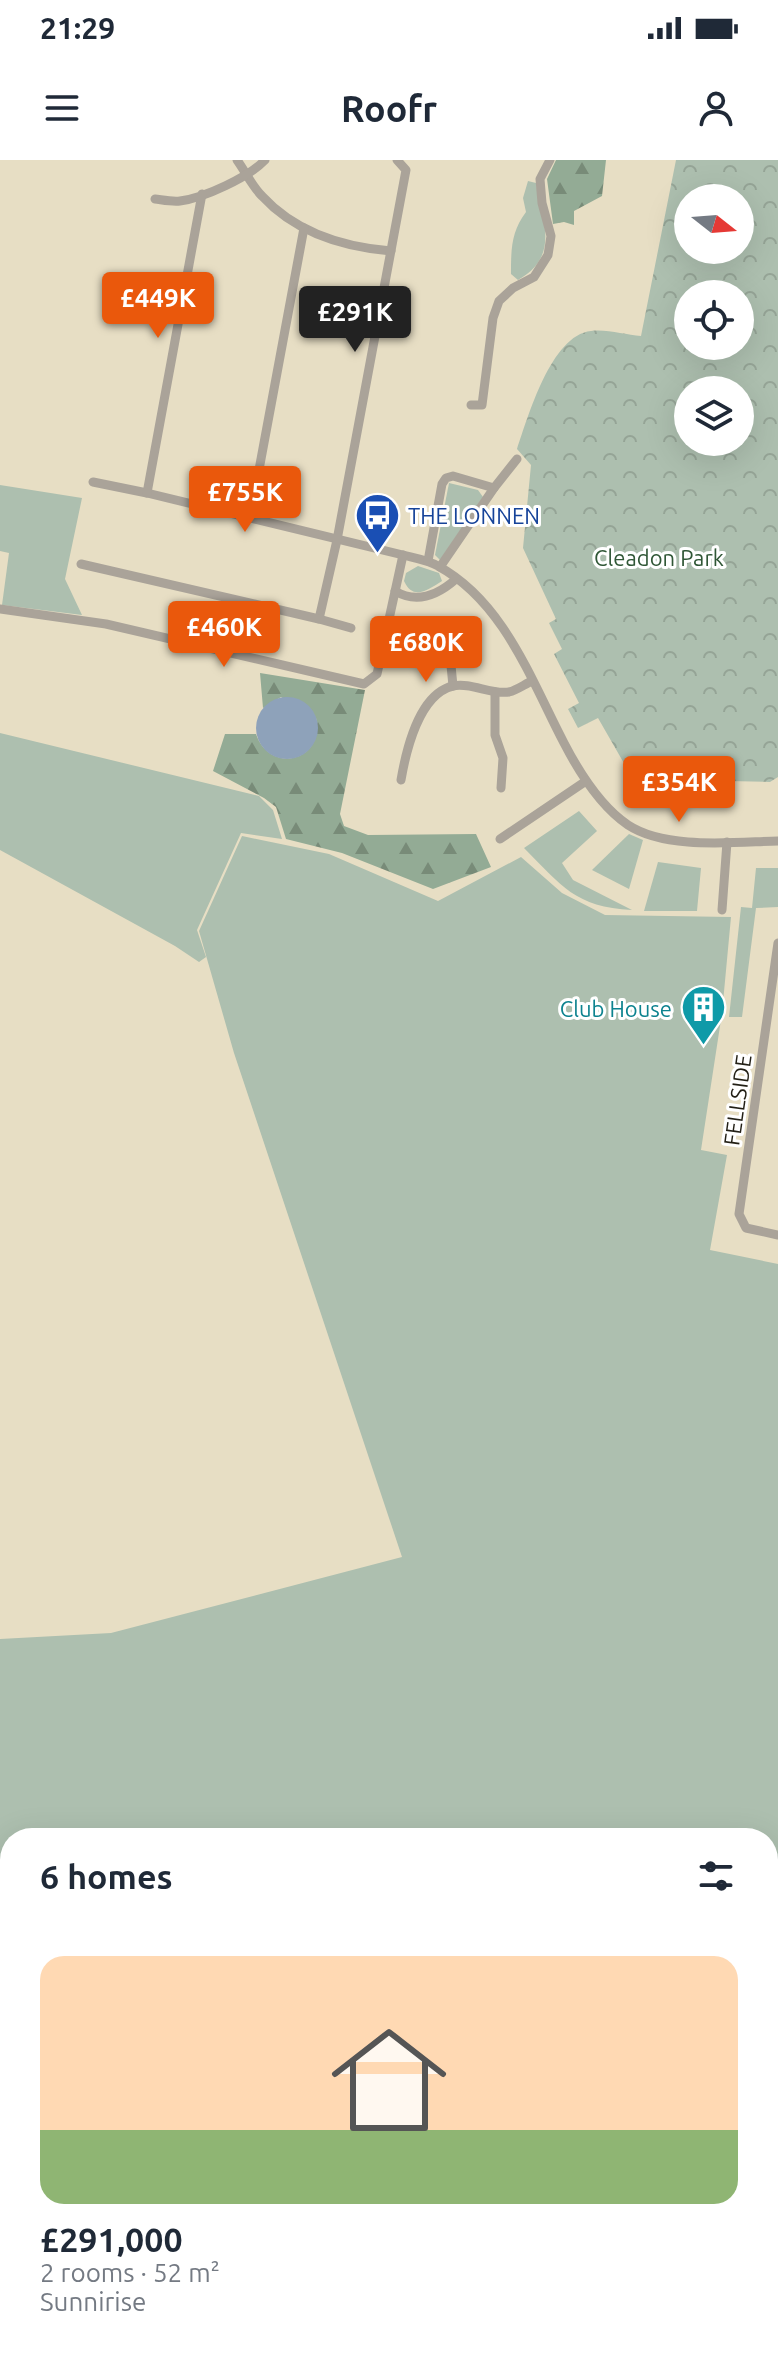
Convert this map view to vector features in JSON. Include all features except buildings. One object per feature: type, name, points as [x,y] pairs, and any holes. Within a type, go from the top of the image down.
[{"type":"street","points":[[237,160],[260,195],[291,221],[361,248],[391,251]]},
{"type":"street","points":[[155,199],[179,201],[202,194],[258,168],[265,160]]},
{"type":"street","points":[[319,619],[337,540],[406,170],[397,160]]},
{"type":"street","points":[[471,405],[482,405],[493,318],[499,301],[513,288],[534,277],[548,255],[551,236],[542,203],[540,179],[550,160]]},
{"type":"street","points":[[147,493],[202,194]]},
{"type":"street","points":[[250,518],[304,228]]},
{"type":"street","points":[[440,567],[517,459]]},
{"type":"street","points":[[428,561],[442,484],[446,478],[453,476],[494,488]]},
{"type":"street","points":[[93,482],[428,561],[440,567],[484,602],[501,623],[586,781],[628,825],[684,842],[778,841]]},
{"type":"street","points":[[0,609],[106,624],[364,684],[377,674],[403,555]]},
{"type":"street","points":[[81,564],[351,628]]},
{"type":"street","points":[[395,591],[403,596],[422,598],[456,579]]},
{"type":"street","points":[[449,645],[453,686]]},
{"type":"street","points":[[401,780],[407,743],[419,718],[437,696],[453,686],[511,692],[532,681]]},
{"type":"street","points":[[495,692],[495,735],[503,758],[501,788]]},
{"type":"street","points":[[500,839],[586,781]]},
{"type":"street","points":[[722,910],[727,842]]},
{"type":"street","name":"FELLSIDE","points":[[778,943],[739,1214],[746,1228],[778,1235]]},
{"type":"green space","points":[[556,160],[606,160],[602,196],[574,211],[574,225],[564,222],[553,224],[547,179]]},
{"type":"green space","name":"Cleadon Park","points":[[676,160],[778,160],[778,777],[770,782],[633,779],[598,718],[578,728],[568,709],[579,703],[554,654],[562,649],[549,623],[556,619],[523,548],[531,465],[517,449],[543,380],[564,347],[577,336],[591,331],[641,336]]},
{"type":"green space","points":[[528,181],[536,183],[544,225],[544,249],[531,271],[518,280],[511,274],[512,249],[517,227],[526,212],[523,198]]},
{"type":"green space","points":[[449,483],[478,490],[483,497],[440,560],[435,555]]},
{"type":"green space","points":[[0,485],[82,498],[65,579],[82,615],[2,605],[9,553],[0,551]]},
{"type":"green space","points":[[418,566],[439,573],[442,581],[421,592],[412,591],[404,581],[406,573]]},
{"type":"green space","points":[[260,673],[365,690],[340,814],[344,826],[368,835],[476,834],[491,867],[433,889],[342,853],[286,839],[276,807],[213,771],[225,734],[256,734],[263,747],[273,755],[284,758],[295,758],[305,753],[312,744],[317,733],[316,718],[281,697],[263,708]]},
{"type":"green space","points":[[0,733],[259,796],[273,810],[282,839],[241,833],[197,930],[206,957],[199,962],[0,850]]},
{"type":"green space","points":[[579,811],[597,831],[562,863],[573,880],[632,910],[583,899],[560,884],[524,848]]},
{"type":"green space","points":[[629,834],[643,840],[629,889],[592,870]]},
{"type":"green space","points":[[242,836],[329,854],[438,901],[521,857],[562,893],[605,915],[731,917],[722,1013],[701,1150],[727,1155],[710,1250],[778,1264],[778,1828],[0,1828],[0,1639],[111,1633],[402,1557],[234,1053],[199,931]]},
{"type":"green space","points":[[658,862],[701,868],[697,911],[644,911]]},
{"type":"green space","points":[[756,868],[778,868],[778,907],[756,908],[742,1017],[729,1017],[741,907],[752,908]]},
{"type":"water","points":[[287,697],[299,699],[309,706],[316,716],[316,740],[309,750],[299,757],[287,759],[275,757],[265,750],[258,740],[256,728],[258,716],[265,706],[275,699]]},
{"type":"place","name":"THE LONNEN","points":[[377,554]]},
{"type":"place","name":"Club House","points":[[703,1047]]}]
